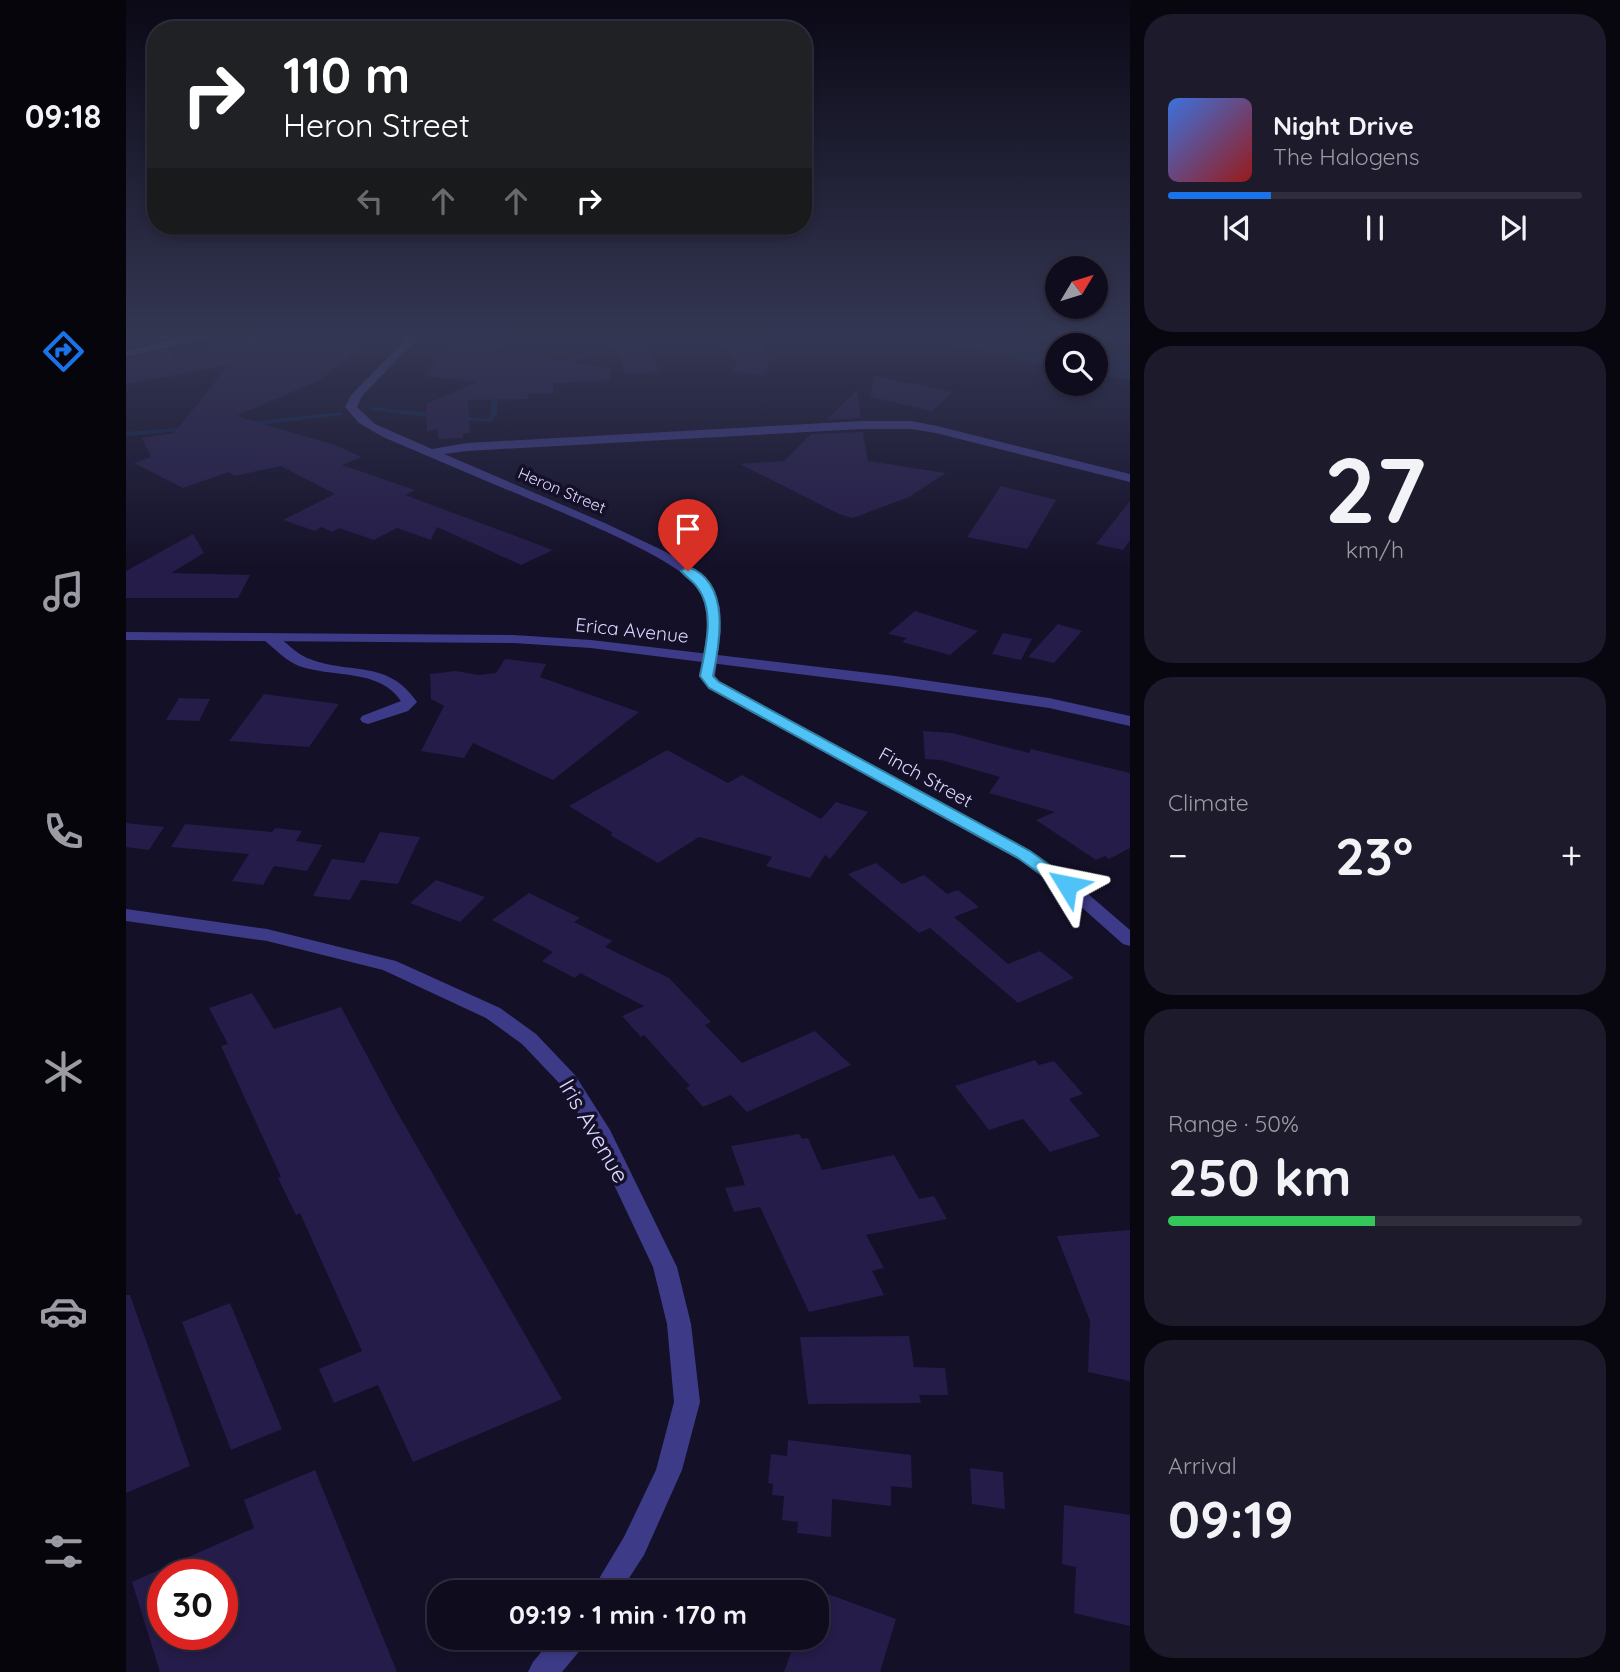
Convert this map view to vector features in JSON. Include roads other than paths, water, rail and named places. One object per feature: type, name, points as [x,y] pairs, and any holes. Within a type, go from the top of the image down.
[{"type":"street","name":"Heron Street","points":[[354,412],[367,425],[584,518],[688,571],[705,587],[712,605],[714,636],[710,658]]},
{"type":"street","points":[[430,453],[467,447],[862,425],[911,425],[1130,478]]},
{"type":"street","name":"Erica Avenue","points":[[126,636],[513,639],[632,648],[1049,703],[1130,721]]},
{"type":"street","points":[[269,637],[301,661],[377,677],[405,694],[409,702],[402,708],[368,719]]},
{"type":"street","name":"Finch Street","points":[[710,658],[706,676],[714,685],[1024,855],[1067,885],[1130,940]]},
{"type":"street","name":"Iris Avenue","points":[[126,915],[267,935],[389,965],[493,1013],[529,1038],[568,1080],[599,1130],[665,1267],[679,1324],[687,1402],[669,1470],[634,1546],[613,1580]]},
{"type":"street","points":[[542,1672],[561,1650]]},
{"type":"waterway","points":[[400,412],[436,416]]},
{"type":"waterway","points":[[457,418],[489,421],[494,412]]},
{"type":"waterway","points":[[250,424],[340,414]]},
{"type":"waterway","points":[[126,434],[187,429]]}]
